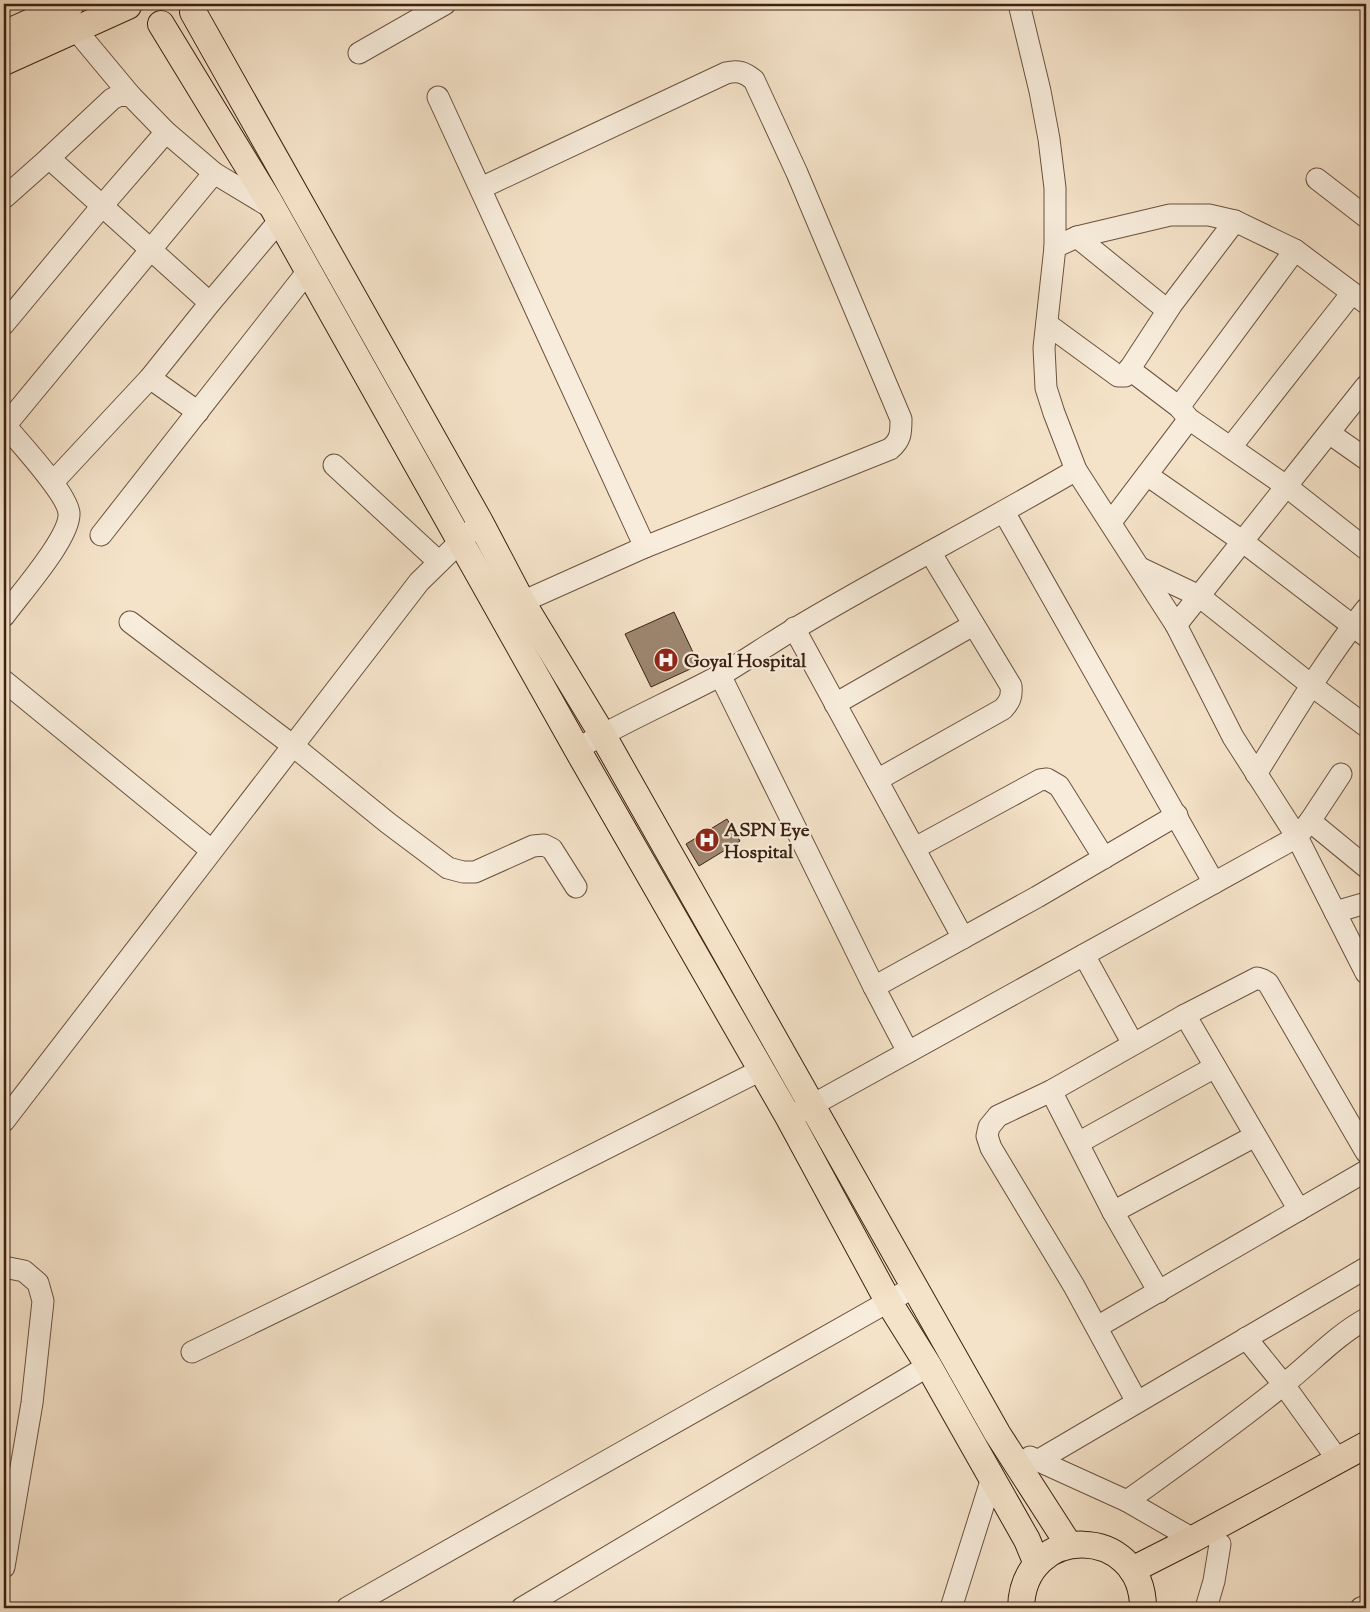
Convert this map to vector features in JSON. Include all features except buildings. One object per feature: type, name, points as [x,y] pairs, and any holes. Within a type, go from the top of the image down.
[{"type":"main road","points":[[4,34],[71,4]]},
{"type":"main road","points":[[4,62],[128,5],[143,18],[161,24],[178,21],[196,8],[480,522],[522,602],[602,734],[1002,1442],[1069,1545]]},
{"type":"main road","points":[[161,24],[276,214],[789,1118],[888,1301],[928,1366],[1027,1540],[1037,1564]]},
{"type":"main road","points":[[361,365],[384,351]]},
{"type":"main road","points":[[974,1446],[1002,1442]]},
{"type":"main road","points":[[1138,1587],[1193,1539],[1366,1444]]},
{"type":"main road","points":[[1138,1587],[1220,1544],[1366,1462]]},
{"type":"main road","points":[[1021,1608],[1021,1595],[1027,1578],[1037,1564],[1052,1552],[1069,1545],[1087,1544],[1104,1548],[1120,1557],[1138,1587]]},
{"type":"street","points":[[359,53],[446,4]]},
{"type":"street","points":[[1019,4],[1040,91],[1049,138],[1055,188],[1055,247],[1044,348],[1046,388],[1054,413],[1076,470],[1176,626],[1233,737],[1256,774],[1303,829],[1335,912],[1366,973]]},
{"type":"street","points":[[53,482],[150,378],[210,303],[276,214],[214,173],[166,132],[131,96],[76,30]]},
{"type":"street","points":[[481,188],[726,73],[737,70],[746,74],[754,80],[797,173],[901,419],[901,433],[898,442],[890,449],[645,547],[522,602]]},
{"type":"street","points":[[4,198],[112,99],[120,95],[131,96]]},
{"type":"street","points":[[438,97],[645,547]]},
{"type":"street","points":[[4,324],[166,132]]},
{"type":"street","points":[[49,158],[210,303]]},
{"type":"street","points":[[4,616],[55,548],[67,524],[69,513],[53,482],[4,425],[214,173]]},
{"type":"street","points":[[1318,179],[1366,218]]},
{"type":"street","points":[[1055,247],[1078,237],[1170,215],[1209,215],[1234,221],[1295,250],[1359,298],[1231,447]]},
{"type":"street","points":[[1047,324],[1118,376],[1126,376],[1167,310],[1234,221]]},
{"type":"street","points":[[1078,237],[1167,310]]},
{"type":"street","points":[[1111,522],[1147,475],[1184,413],[1295,250]]},
{"type":"street","points":[[101,535],[308,271]]},
{"type":"street","points":[[1129,369],[1184,413],[1286,486],[1366,549]]},
{"type":"street","points":[[150,378],[198,412]]},
{"type":"street","points":[[1176,626],[1366,386]]},
{"type":"street","points":[[1329,433],[1366,459]]},
{"type":"street","points":[[334,465],[439,562]]},
{"type":"street","points":[[578,749],[602,734],[720,675],[794,628],[1076,470]]},
{"type":"street","points":[[1147,475],[1242,541],[1360,630]]},
{"type":"street","points":[[1004,512],[1214,883]]},
{"type":"street","points":[[4,1121],[418,582],[480,522]]},
{"type":"street","points":[[877,780],[1004,709],[1012,695],[1011,686],[930,552]]},
{"type":"street","points":[[1140,568],[1199,596],[1366,726]]},
{"type":"street","points":[[1256,774],[1312,685],[1360,630],[1366,609]]},
{"type":"street","points":[[130,622],[292,744],[388,823],[448,868],[463,872],[475,872],[533,846],[544,845],[552,849],[576,887]]},
{"type":"street","points":[[835,704],[973,625]]},
{"type":"street","points":[[794,628],[963,938]]},
{"type":"street","points":[[720,675],[908,1052]]},
{"type":"street","points":[[4,681],[211,850]]},
{"type":"street","points":[[789,1118],[1214,883],[1303,829],[1341,774]]},
{"type":"street","points":[[915,848],[1040,780],[1047,779],[1059,786],[1104,858]]},
{"type":"street","points":[[874,987],[1177,815]]},
{"type":"street","points":[[1303,829],[1363,857]]},
{"type":"street","points":[[1335,912],[1366,903]]},
{"type":"street","points":[[1084,955],[1133,1044]]},
{"type":"street","points":[[1137,1402],[1096,1327],[991,1148],[987,1136],[989,1127],[998,1116],[1051,1091],[1185,1015],[1257,978],[1268,983],[1366,1152]]},
{"type":"street","points":[[1185,1015],[1299,1210]]},
{"type":"street","points":[[1078,1143],[1216,1067]]},
{"type":"street","points":[[192,1352],[474,1216],[761,1070]]},
{"type":"street","points":[[1051,1091],[1113,1212],[1158,1292]]},
{"type":"street","points":[[1113,1212],[1255,1136]]},
{"type":"street","points":[[1096,1327],[1366,1171]]},
{"type":"street","points":[[4,1266],[24,1271],[38,1282],[43,1301],[32,1403],[4,1567]]},
{"type":"street","points":[[1039,1460],[1366,1269]]},
{"type":"street","points":[[347,1608],[914,1287]]},
{"type":"street","points":[[1127,1501],[1284,1385],[1327,1346],[1366,1319]]},
{"type":"street","points":[[1246,1338],[1284,1385],[1338,1460]]},
{"type":"street","points":[[522,1608],[928,1366]]},
{"type":"street","points":[[1002,1442],[1127,1501],[1193,1539]]},
{"type":"street","points":[[951,1608],[992,1478]]},
{"type":"street","points":[[1206,1608],[1214,1580],[1220,1544]]},
{"type":"street","points":[[1361,1608],[1366,1606]]},
{"type":"place","name":"Goyal Hospital","points":[[666,660]]},
{"type":"place","name":"ASPN Eye Hospital","points":[[707,840]]}]
